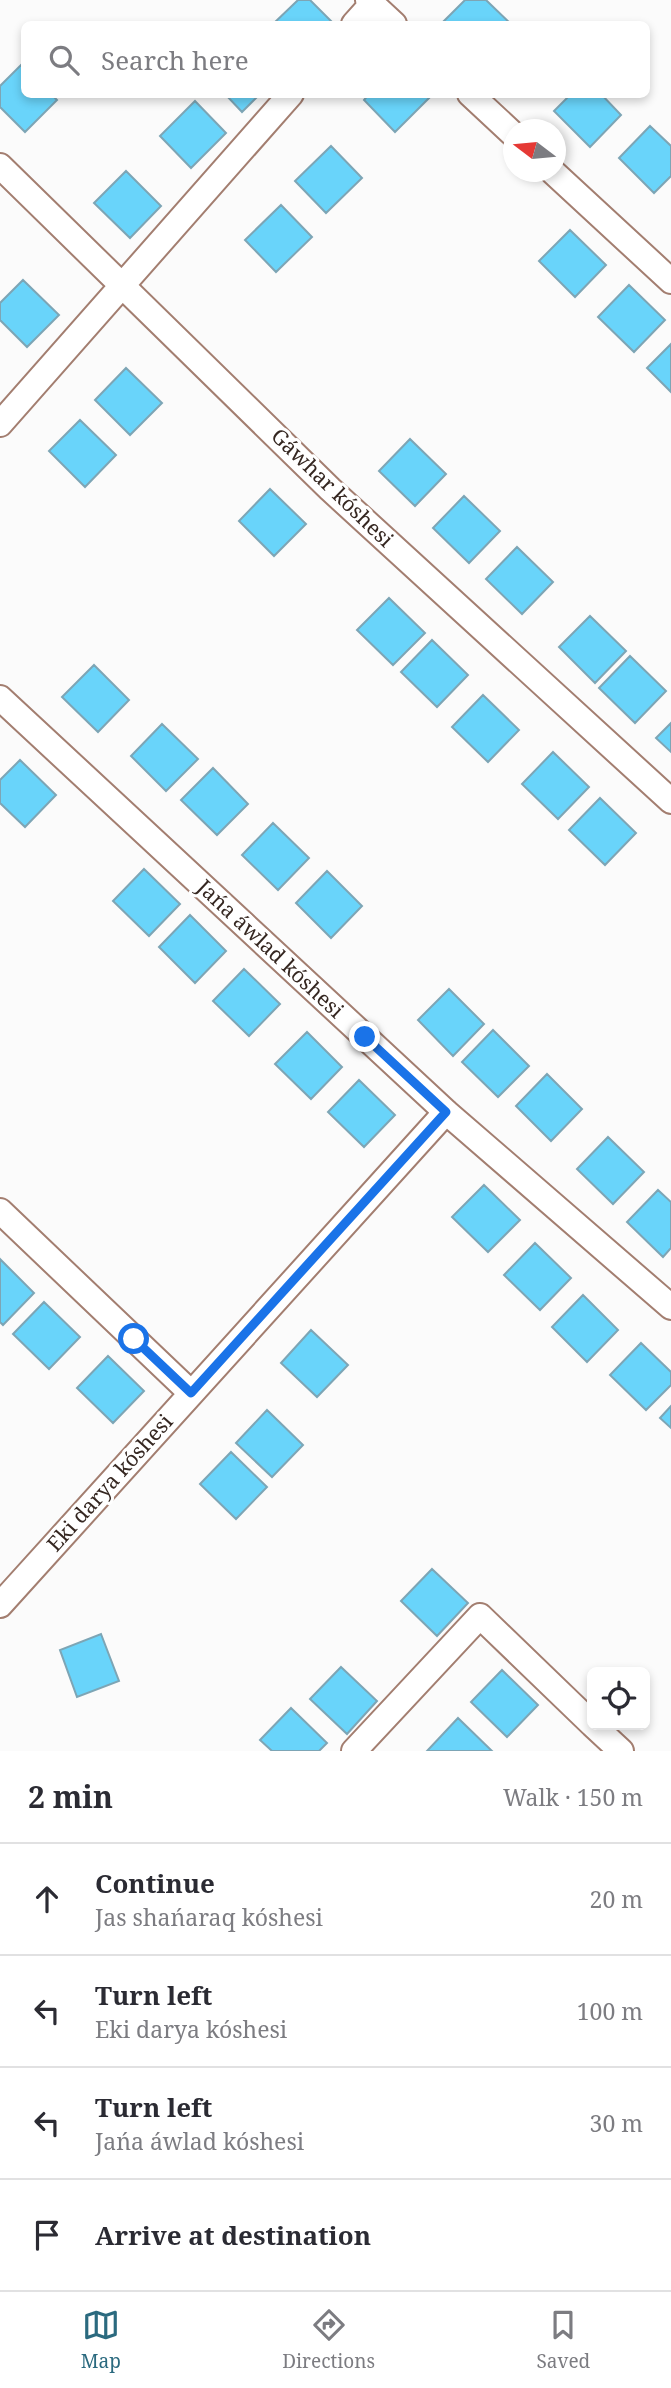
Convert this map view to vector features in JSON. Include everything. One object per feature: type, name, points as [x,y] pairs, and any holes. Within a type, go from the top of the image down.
[{"type":"street","points":[[356,21],[370,2],[391,21]]},
{"type":"street","points":[[0,424],[287,98]]},
{"type":"street","points":[[474,98],[503,125]]},
{"type":"street","name":"Gáwhar kóshesi","points":[[0,166],[330,489],[671,801]]},
{"type":"street","points":[[564,182],[671,281]]},
{"type":"street","name":"Jańa áwlad kóshesi","points":[[0,698],[446,1112],[671,1307]]},
{"type":"street","name":"Eki darya kóshesi","points":[[0,1605],[446,1112]]},
{"type":"street","points":[[0,1211],[191,1393]]},
{"type":"street","points":[[354,1751],[480,1616],[587,1718]]},
{"type":"street","points":[[599,1730],[621,1751]]},
{"type":"building","points":[[298,0],[310,0],[331,21],[276,21]]},
{"type":"building","points":[[465,0],[486,0],[508,21],[444,21]]},
{"type":"building","points":[[21,65],[21,98],[57,100],[25,132],[0,107],[0,86]]},
{"type":"building","points":[[229,98],[256,98],[242,112]]},
{"type":"building","points":[[366,98],[429,98],[395,132],[364,100]]},
{"type":"building","points":[[567,98],[605,98],[621,115],[590,147],[566,123],[566,119],[562,119],[554,111]]},
{"type":"building","points":[[195,101],[226,133],[191,168],[160,136]]},
{"type":"building","points":[[650,126],[671,146],[671,176],[654,193],[619,158]]},
{"type":"building","points":[[331,146],[362,178],[326,213],[295,181]]},
{"type":"building","points":[[126,171],[161,206],[130,238],[94,203]]},
{"type":"building","points":[[281,205],[312,237],[276,272],[245,240]]},
{"type":"building","points":[[570,230],[606,265],[575,297],[539,261]]},
{"type":"building","points":[[23,280],[59,315],[27,347],[0,320],[0,303]]},
{"type":"building","points":[[629,285],[665,320],[634,352],[598,317]]},
{"type":"building","points":[[671,344],[671,392],[647,368]]},
{"type":"building","points":[[126,368],[162,403],[130,435],[95,400]]},
{"type":"building","points":[[80,420],[116,455],[85,487],[49,451]]},
{"type":"building","points":[[410,439],[446,474],[415,506],[379,471]]},
{"type":"building","points":[[270,489],[306,524],[274,556],[239,521]]},
{"type":"building","points":[[464,496],[500,531],[469,563],[433,528]]},
{"type":"building","points":[[517,547],[553,582],[522,614],[486,579]]},
{"type":"building","points":[[389,598],[425,633],[393,665],[357,630]]},
{"type":"building","points":[[590,616],[626,651],[595,683],[559,647]]},
{"type":"building","points":[[432,640],[468,675],[437,707],[401,672]]},
{"type":"building","points":[[630,656],[666,691],[635,723],[599,688]]},
{"type":"building","points":[[94,665],[129,700],[98,732],[62,697]]},
{"type":"building","points":[[483,695],[519,730],[488,762],[452,727]]},
{"type":"building","points":[[671,723],[671,752],[656,738]]},
{"type":"building","points":[[162,724],[198,759],[166,791],[131,756]]},
{"type":"building","points":[[553,752],[589,787],[558,819],[522,784]]},
{"type":"building","points":[[20,760],[56,795],[25,827],[0,803],[0,780]]},
{"type":"building","points":[[213,768],[248,804],[217,835],[181,800]]},
{"type":"building","points":[[600,798],[636,833],[605,865],[569,830]]},
{"type":"building","points":[[273,823],[309,858],[278,890],[242,855]]},
{"type":"building","points":[[144,869],[180,904],[149,936],[113,901]]},
{"type":"building","points":[[327,871],[362,906],[331,938],[296,903]]},
{"type":"building","points":[[190,915],[226,951],[195,983],[159,947]]},
{"type":"building","points":[[244,969],[280,1004],[249,1036],[213,1001]]},
{"type":"building","points":[[449,989],[484,1024],[453,1056],[418,1020]]},
{"type":"building","points":[[493,1030],[529,1066],[498,1097],[462,1062]]},
{"type":"building","points":[[307,1032],[342,1067],[311,1099],[275,1064]]},
{"type":"building","points":[[547,1074],[582,1109],[551,1141],[516,1106]]},
{"type":"building","points":[[359,1080],[395,1115],[364,1147],[328,1112]]},
{"type":"building","points":[[608,1137],[644,1172],[613,1204],[577,1169]]},
{"type":"building","points":[[484,1185],[520,1220],[488,1252],[452,1217]]},
{"type":"building","points":[[658,1190],[671,1202],[671,1248],[663,1257],[627,1222]]},
{"type":"building","points":[[535,1243],[571,1278],[540,1310],[504,1275]]},
{"type":"building","points":[[0,1259],[34,1293],[3,1325],[0,1322]]},
{"type":"building","points":[[583,1295],[618,1330],[587,1362],[552,1327]]},
{"type":"building","points":[[44,1302],[80,1337],[49,1369],[13,1334]]},
{"type":"building","points":[[311,1330],[348,1365],[317,1397],[281,1363]]},
{"type":"building","points":[[641,1343],[671,1372],[671,1385],[646,1410],[610,1375]]},
{"type":"building","points":[[108,1356],[144,1391],[113,1423],[77,1388]]},
{"type":"building","points":[[671,1406],[671,1428],[660,1418]]},
{"type":"building","points":[[267,1410],[303,1445],[272,1477],[236,1443]]},
{"type":"building","points":[[231,1452],[267,1487],[236,1519],[200,1484]]},
{"type":"building","points":[[432,1569],[468,1603],[437,1636],[401,1601]]},
{"type":"building","points":[[101,1634],[119,1681],[77,1697],[60,1650]]},
{"type":"building","points":[[341,1667],[377,1701],[347,1734],[310,1699]]},
{"type":"building","points":[[502,1670],[538,1705],[507,1737],[471,1702]]},
{"type":"building","points":[[291,1708],[327,1743],[319,1751],[272,1751],[260,1740]]},
{"type":"building","points":[[458,1718],[492,1751],[427,1751]]},
{"type":"route","points":[[134,1339],[191,1393],[446,1112],[365,1037]]}]
